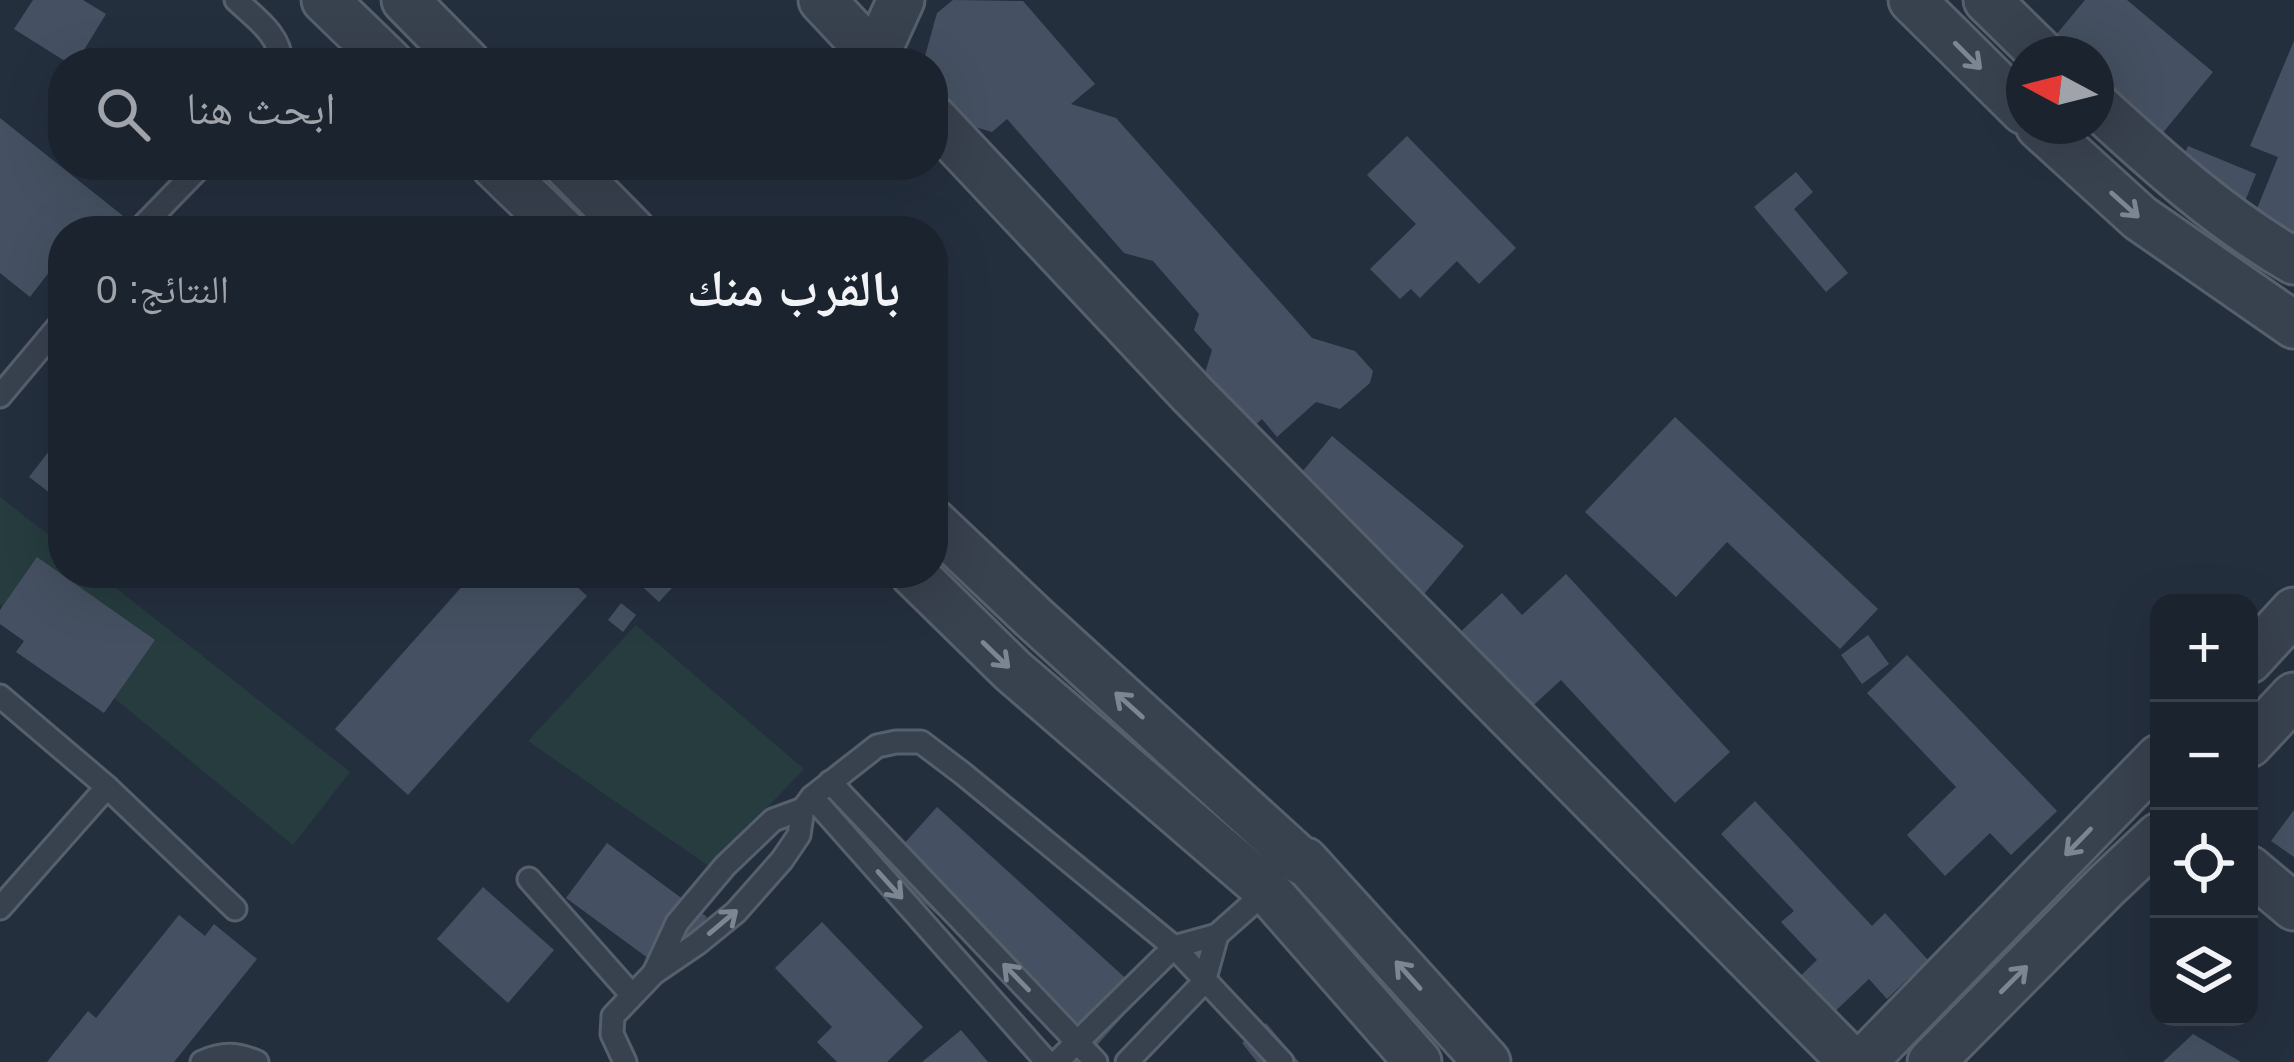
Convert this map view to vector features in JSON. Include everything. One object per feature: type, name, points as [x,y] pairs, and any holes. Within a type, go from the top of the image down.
[{"type":"street","points":[[325,0],[375,48]]},
{"type":"street","points":[[405,0],[452,48]]},
{"type":"street","points":[[822,0],[867,48]]},
{"type":"street","points":[[883,48],[901,0]]},
{"type":"street","points":[[1912,0],[2006,93]]},
{"type":"street","points":[[1987,0],[2024,36]]},
{"type":"street","points":[[2114,122],[2250,236],[2294,261]]},
{"type":"street","points":[[948,134],[1192,394],[1852,1062]]},
{"type":"street","points":[[2059,144],[2140,218],[2294,325]]},
{"type":"street","points":[[509,180],[547,216]]},
{"type":"street","points":[[582,180],[617,216]]},
{"type":"street","points":[[948,536],[1305,861],[1487,1062]]},
{"type":"street","points":[[928,588],[1013,671],[1267,890],[1418,1062]]},
{"type":"street","points":[[2258,650],[2294,610]]},
{"type":"street","points":[[2258,734],[2294,696]]},
{"type":"street","points":[[1862,1062],[2150,780]]},
{"type":"street","points":[[1931,1062],[2150,844]]},
{"type":"street","points":[[2258,877],[2294,907]]},
{"type":"lane","points":[[236,0],[271,32],[279,48]]},
{"type":"lane","points":[[153,216],[188,180]]},
{"type":"lane","points":[[0,396],[48,339]]},
{"type":"lane","points":[[0,696],[107,788],[235,909]]},
{"type":"lane","points":[[654,973],[677,923],[725,866],[773,820],[807,803],[878,746],[921,742],[1174,947],[1282,1062]]},
{"type":"lane","points":[[830,782],[1096,1062]]},
{"type":"lane","points":[[0,908],[107,788]]},
{"type":"lane","points":[[625,1062],[612,1034],[613,1016],[654,973],[736,912],[799,835],[807,803]]},
{"type":"lane","points":[[807,803],[1047,1062]]},
{"type":"lane","points":[[1057,1062],[1174,947],[1217,934],[1305,861]]},
{"type":"lane","points":[[529,879],[631,994]]},
{"type":"lane","points":[[1127,1062],[1204,982],[1217,934]]},
{"type":"lane","points":[[202,1062],[221,1054],[257,1062]]},
{"type":"green space","points":[[0,497],[48,534],[48,588],[116,588],[350,772],[293,845],[0,604]]},
{"type":"green space","points":[[636,625],[804,769],[710,867],[528,741]]},
{"type":"building","points":[[33,0],[83,0],[106,14],[85,48],[48,50],[14,29]]},
{"type":"building","points":[[953,0],[1023,1],[1095,84],[1071,104],[1116,118],[1312,338],[1355,351],[1373,371],[1370,383],[1340,409],[1316,402],[1277,437],[1262,419],[1244,435],[1201,386],[1212,350],[1194,330],[1199,314],[1153,261],[1124,253],[1007,119],[992,132],[948,117],[948,48],[927,48],[937,13]]},
{"type":"building","points":[[2085,0],[2127,0],[2213,72],[2156,141],[2114,106],[2114,36],[2055,36]]},
{"type":"building","points":[[2294,41],[2294,239],[2252,221],[2278,157],[2250,146]]},
{"type":"building","points":[[0,118],[48,156],[48,180],[78,180],[123,216],[48,216],[48,274],[30,297],[0,273]]},
{"type":"building","points":[[1407,136],[1516,248],[1479,284],[1457,261],[1420,298],[1411,289],[1400,299],[1370,269],[1416,224],[1367,175]]},
{"type":"building","points":[[2188,146],[2256,174],[2243,206],[2175,178]]},
{"type":"building","points":[[1796,172],[1813,192],[1794,209],[1848,273],[1826,292],[1754,207]]},
{"type":"building","points":[[1675,417],[1878,609],[1840,649],[1727,542],[1676,597],[1585,512]]},
{"type":"building","points":[[1332,436],[1464,546],[1424,594],[1292,484]]},
{"type":"building","points":[[48,452],[48,492],[29,477]]},
{"type":"building","points":[[37,557],[48,565],[48,588],[81,588],[155,640],[104,713],[16,652],[24,641],[0,624],[0,610]]},
{"type":"building","points":[[1566,574],[1730,752],[1675,803],[1561,680],[1526,712],[1456,636],[1502,593],[1522,615]]},
{"type":"building","points":[[461,588],[578,588],[587,596],[408,795],[335,729]]},
{"type":"building","points":[[644,588],[672,588],[659,602]]},
{"type":"building","points":[[621,603],[636,615],[623,632],[608,620]]},
{"type":"building","points":[[1868,635],[1889,664],[1862,684],[1841,655]]},
{"type":"building","points":[[1907,655],[2057,811],[2011,855],[1990,833],[1945,876],[1907,835],[1956,787],[1867,693]]},
{"type":"building","points":[[1755,801],[1872,926],[1885,913],[1928,960],[1887,999],[1869,979],[1827,1019],[1793,983],[1817,960],[1781,922],[1794,911],[1721,834]]},
{"type":"building","points":[[937,807],[1143,994],[1089,1054],[884,866]]},
{"type":"building","points":[[2294,810],[2294,857],[2271,841]]},
{"type":"building","points":[[607,843],[707,917],[667,972],[566,898]]},
{"type":"building","points":[[483,887],[554,950],[508,1003],[437,939]]},
{"type":"building","points":[[179,915],[205,936],[214,924],[257,959],[174,1062],[47,1062],[88,1011],[96,1018]]},
{"type":"building","points":[[822,922],[923,1027],[887,1062],[837,1062],[817,1042],[832,1027],[775,968]]},
{"type":"building","points":[[1266,1023],[1299,1062],[1257,1062],[1242,1043]]},
{"type":"building","points":[[961,1030],[988,1062],[922,1062]]},
{"type":"building","points":[[2193,1034],[2241,1062],[2163,1062]]}]
